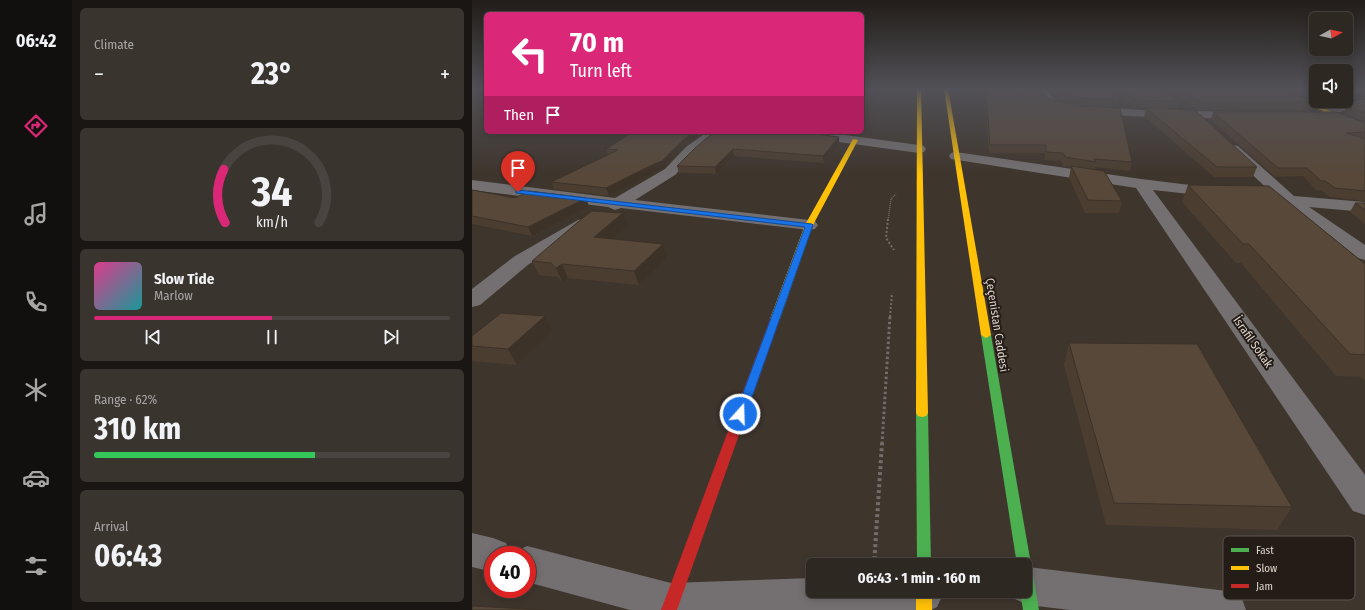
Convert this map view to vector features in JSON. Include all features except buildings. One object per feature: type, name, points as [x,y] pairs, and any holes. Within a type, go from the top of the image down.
[{"type":"main road","points":[[919,117],[924,558]]},
{"type":"main road","name":"Çeçenistan Caddesi","points":[[950,117],[1023,558]]},
{"type":"main road","points":[[1341,117],[1365,128]]},
{"type":"main road","points":[[670,606],[810,225],[855,140]]},
{"type":"street","points":[[1199,117],[1213,131]]},
{"type":"street","points":[[472,300],[522,260],[670,172],[691,150],[712,134]]},
{"type":"street","points":[[810,134],[919,149]]},
{"type":"street","points":[[1225,141],[1289,200],[1365,254]]},
{"type":"street","points":[[956,156],[1141,184],[1289,200],[1365,206]]},
{"type":"street","name":"İsrafil Sokak","points":[[1141,184],[1365,501]]},
{"type":"street","points":[[472,185],[504,190],[810,225]]},
{"type":"street","points":[[472,550],[484,553]]},
{"type":"street","points":[[536,567],[670,606],[806,597]]},
{"type":"street","points":[[1032,584],[1227,610]]},
{"type":"path","points":[[895,252],[886,238],[891,199],[899,191],[902,147]]},
{"type":"path","points":[[874,558],[892,291]]},
{"type":"traffic: fast","points":[[986,335],[1023,558]]},
{"type":"traffic: fast","points":[[922,413],[924,558]]},
{"type":"traffic: fast","points":[[1029,598],[1031,610]]},
{"type":"traffic: slow","points":[[919,117],[922,413]]},
{"type":"traffic: slow","points":[[951,117],[986,335]]},
{"type":"traffic: slow","points":[[1341,117],[1365,128]]},
{"type":"traffic: slow","points":[[775,319],[809,225],[855,140]]},
{"type":"traffic: slow","points":[[924,598],[924,610]]},
{"type":"traffic: jam","points":[[669,610],[775,319]]},
{"type":"route","points":[[518,192],[810,225],[740,414]]}]
